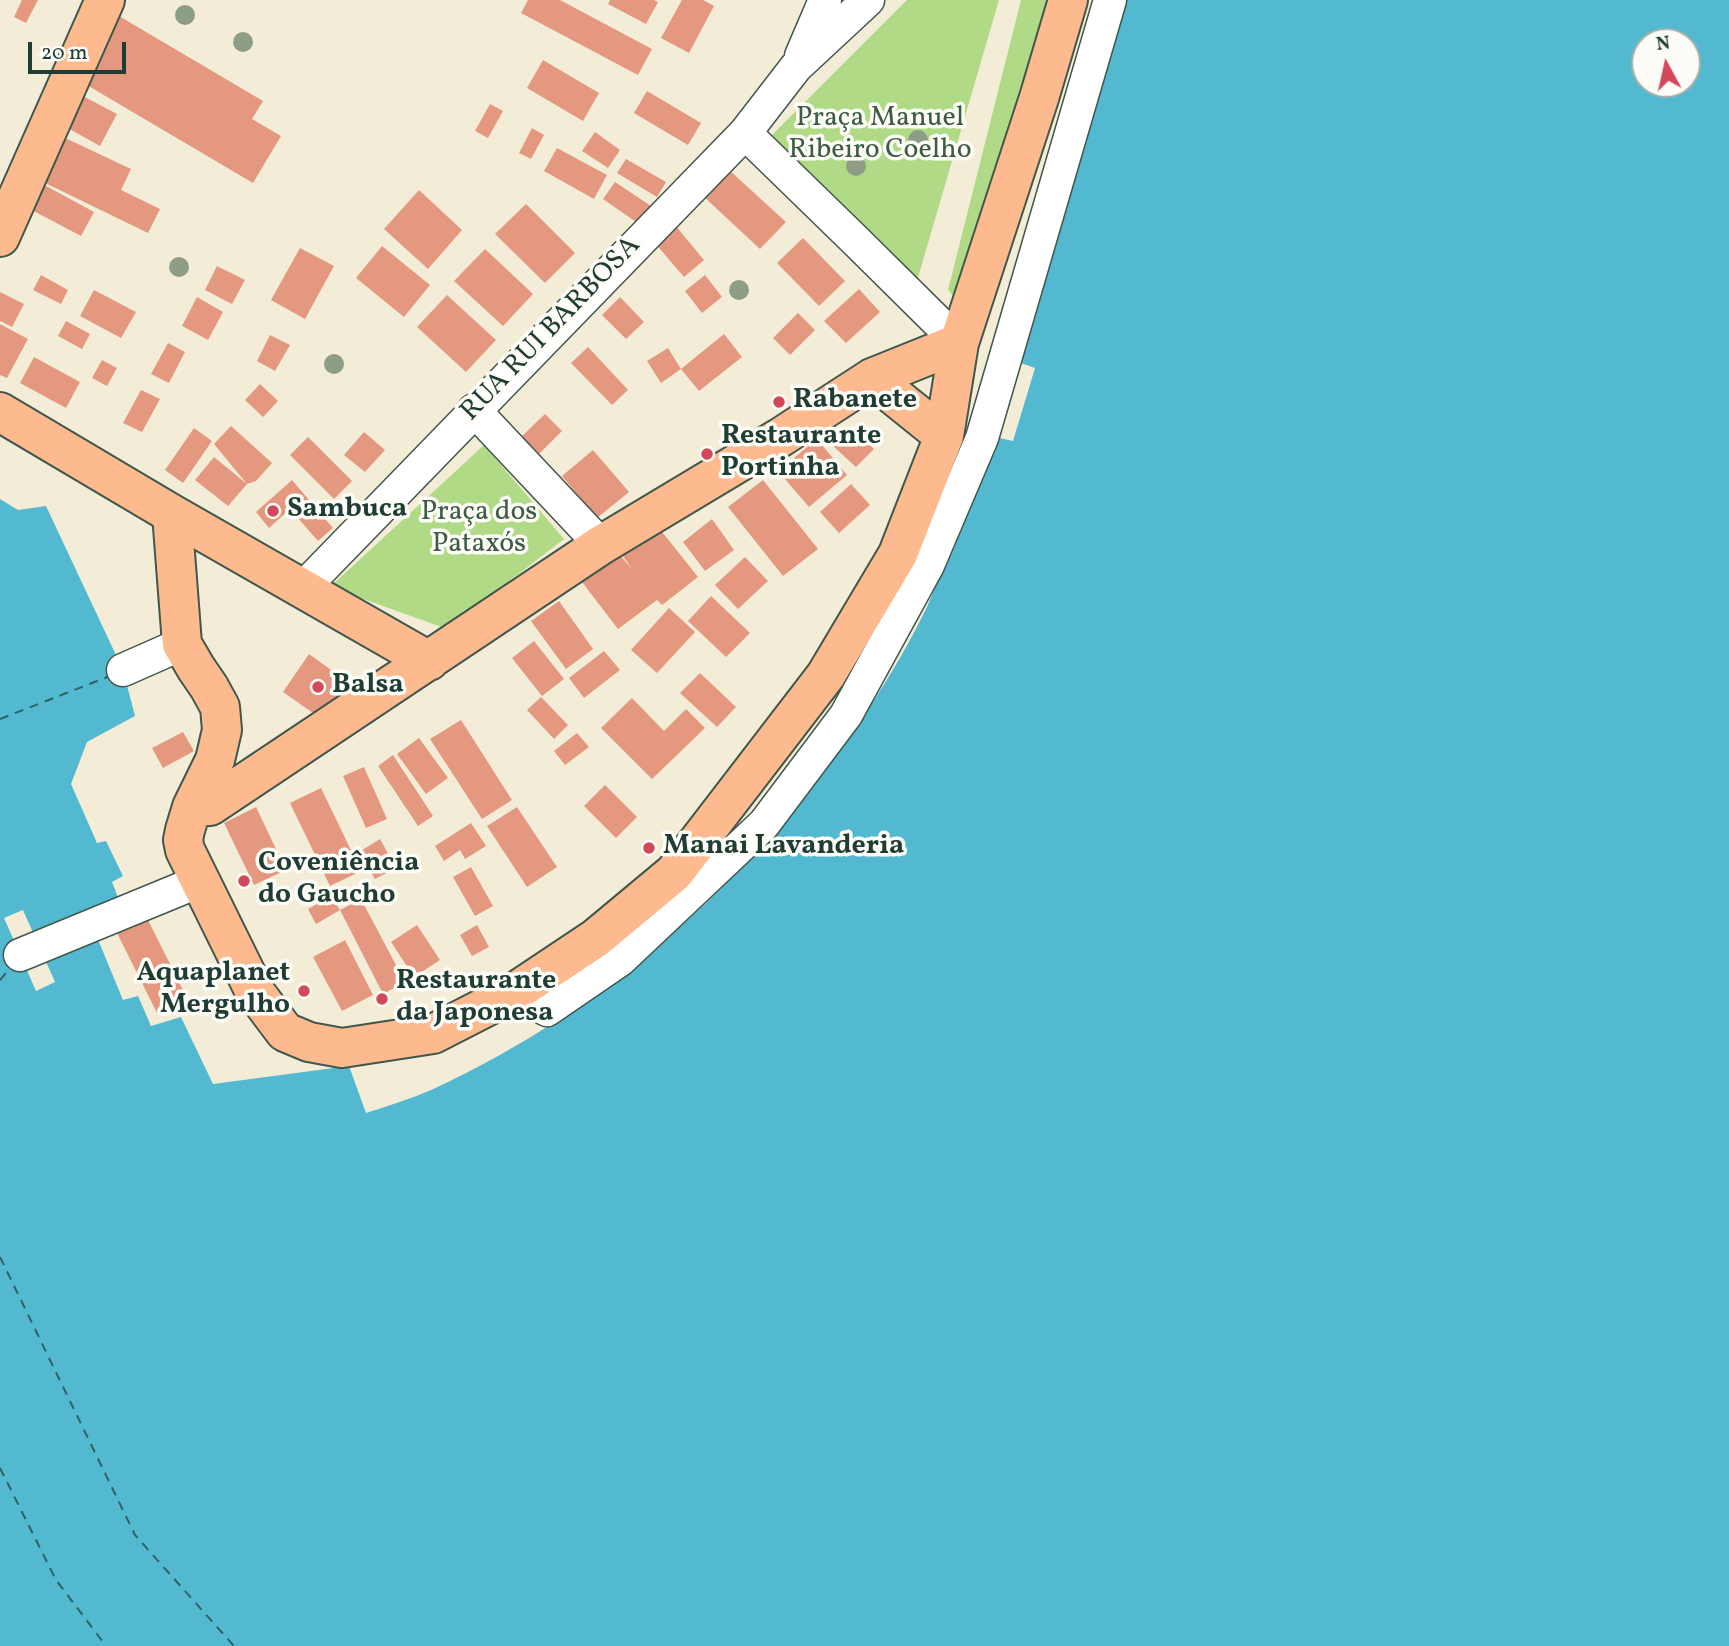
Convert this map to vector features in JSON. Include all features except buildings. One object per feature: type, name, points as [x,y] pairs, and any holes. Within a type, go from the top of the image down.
[{"type":"main road","points":[[0,237],[105,0]]},
{"type":"main road","points":[[172,514],[182,644],[220,707],[222,730],[215,760],[192,807],[183,840],[185,850],[255,992],[285,1032],[309,1042],[342,1048],[433,1034],[515,992],[596,938],[674,873],[826,676],[898,554],[944,436],[959,343],[1068,0]]},
{"type":"main road","points":[[192,807],[210,806],[601,545],[781,437],[872,378],[959,343]]},
{"type":"main road","points":[[872,378],[944,436]]},
{"type":"main road","points":[[0,412],[429,661]]},
{"type":"street","name":"RUA RUI BARBOSA","points":[[796,67],[825,0]]},
{"type":"street","name":"RUA RUI BARBOSA","points":[[302,589],[745,133],[796,67],[868,0]]},
{"type":"street","points":[[515,992],[547,1010],[620,960],[764,824],[846,715],[928,565],[982,439],[1110,0]]},
{"type":"street","points":[[745,133],[959,343]]},
{"type":"street","points":[[474,410],[601,545]]},
{"type":"street","points":[[123,670],[182,644]]},
{"type":"street","points":[[20,955],[200,880]]},
{"type":"green space","name":"Praça Manuel Ribeiro Coelho","points":[[907,0],[999,0],[917,281],[769,138]]},
{"type":"green space","points":[[1021,0],[1054,0],[957,300],[948,290]]},
{"type":"green space","name":"Praça dos Pataxós","points":[[484,445],[564,539],[447,629],[330,587]]},
{"type":"water","points":[[1126,0],[1729,0],[1729,1646],[0,1646],[0,499],[18,510],[46,506],[123,670],[135,716],[87,742],[71,784],[97,843],[106,841],[123,876],[112,882],[119,900],[87,913],[123,1000],[138,996],[151,1026],[181,1017],[213,1084],[349,1066],[366,1113],[431,1090],[497,1057],[621,976],[678,929],[732,878],[782,823],[829,766],[893,670],[926,609],[990,436],[1013,441],[1035,368],[1015,361]]},
{"type":"pier","points":[[23,910],[55,982],[36,991],[4,918]]},
{"type":"ferry route","points":[[0,719],[110,676]]},
{"type":"ferry route","points":[[0,980],[11,967]]},
{"type":"ferry route","points":[[0,1257],[135,1535],[234,1646]]},
{"type":"ferry route","points":[[0,1468],[56,1580],[106,1646]]},
{"type":"place","name":"Rabanete","points":[[779,402]]},
{"type":"place","name":"Restaurante Portinha","points":[[707,454]]},
{"type":"place","name":"Sambuca","points":[[273,511]]},
{"type":"place","name":"Balsa","points":[[318,687]]},
{"type":"place","name":"Manai Lavanderia","points":[[649,848]]},
{"type":"place","name":"Coveniência do Gaucho","points":[[244,881]]},
{"type":"place","name":"Aquaplanet Mergulho","points":[[304,991]]},
{"type":"place","name":"Restaurante da Japonesa","points":[[382,999]]}]
